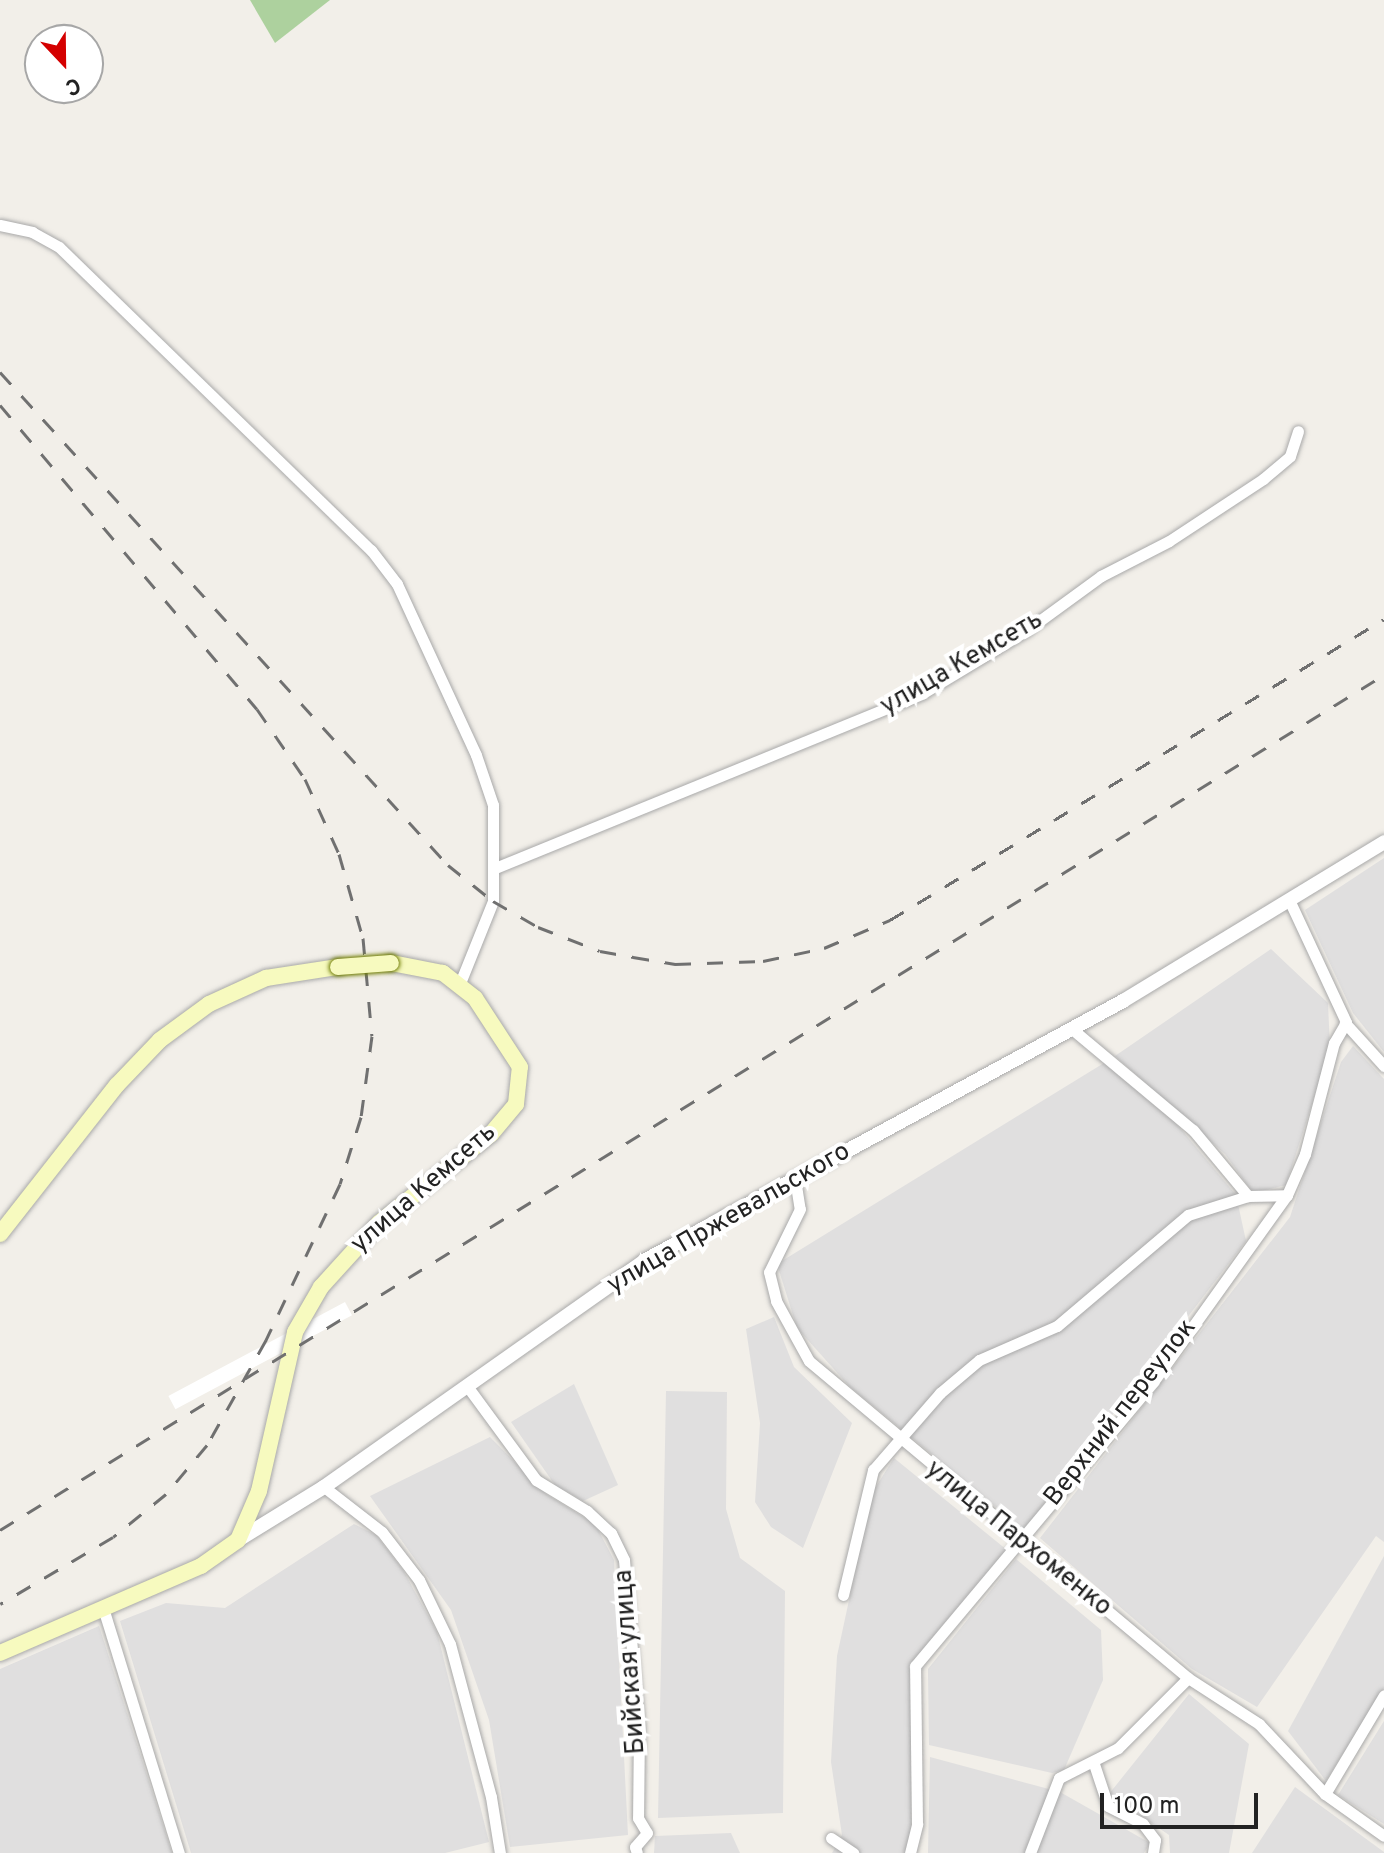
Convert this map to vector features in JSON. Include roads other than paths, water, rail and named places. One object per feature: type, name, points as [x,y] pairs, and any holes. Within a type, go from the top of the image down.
[{"type":"main road","name":"улица Кемсеть","points":[[0,1234],[117,1085],[160,1040],[209,1004],[254,983],[338,967],[391,963],[424,967],[460,983],[514,1051],[522,1074],[516,1104],[491,1134],[374,1229],[321,1287],[295,1332],[259,1491],[238,1540]]},
{"type":"main road","name":"улица Пржевальского","points":[[0,1653],[201,1566],[238,1540]]},
{"type":"street","points":[[0,225],[32,232],[59,247],[384,566],[436,663],[476,755],[493,805],[493,901],[460,983]]},
{"type":"street","name":"улица Кемсеть","points":[[495,862],[923,693],[1027,630],[1101,576],[1169,541],[1263,479],[1290,456],[1298,431]]},
{"type":"street","name":"улица Пржевальского","points":[[238,1540],[324,1487],[644,1261],[1072,1029],[1384,842]]},
{"type":"street","points":[[1289,900],[1345,1022],[1384,1066]]},
{"type":"street","name":"Верхний переулок","points":[[910,1853],[917,1824],[915,1666],[1153,1382],[1287,1195],[1345,1022]]},
{"type":"street","points":[[1072,1029],[1193,1130],[1248,1196]]},
{"type":"street","name":"улица Пархоменко","points":[[795,1179],[800,1209],[769,1272],[776,1301],[809,1361],[1188,1678],[1259,1724],[1325,1794],[1384,1836]]},
{"type":"street","points":[[843,1595],[873,1470],[940,1393],[979,1360],[1057,1326],[1188,1215],[1248,1196],[1287,1195]]},
{"type":"street","name":"Бийская улица","points":[[467,1386],[536,1480],[587,1511],[611,1533],[624,1560],[639,1728],[638,1818],[647,1833],[635,1847],[637,1853]]},
{"type":"street","points":[[324,1487],[382,1532],[419,1580],[450,1644],[491,1797],[496,1852]]},
{"type":"street","points":[[103,1608],[179,1853]]},
{"type":"street","points":[[1030,1853],[1059,1778],[1094,1764],[1188,1678]]},
{"type":"street","points":[[1325,1794],[1384,1695]]},
{"type":"street","points":[[1094,1764],[1108,1806],[1143,1824],[1155,1840],[1153,1853]]},
{"type":"street","points":[[831,1838],[853,1853]]},
{"type":"railway","points":[[0,372],[448,865],[493,901],[538,927],[600,951],[633,957],[675,964],[763,961],[824,948],[890,920],[1384,619]]},
{"type":"railway","points":[[0,405],[257,709],[305,779],[339,854],[363,938],[372,1036],[361,1117],[340,1184],[266,1340],[207,1445],[166,1494],[113,1537],[0,1604]]},
{"type":"railway","points":[[0,1530],[1384,675]]}]
